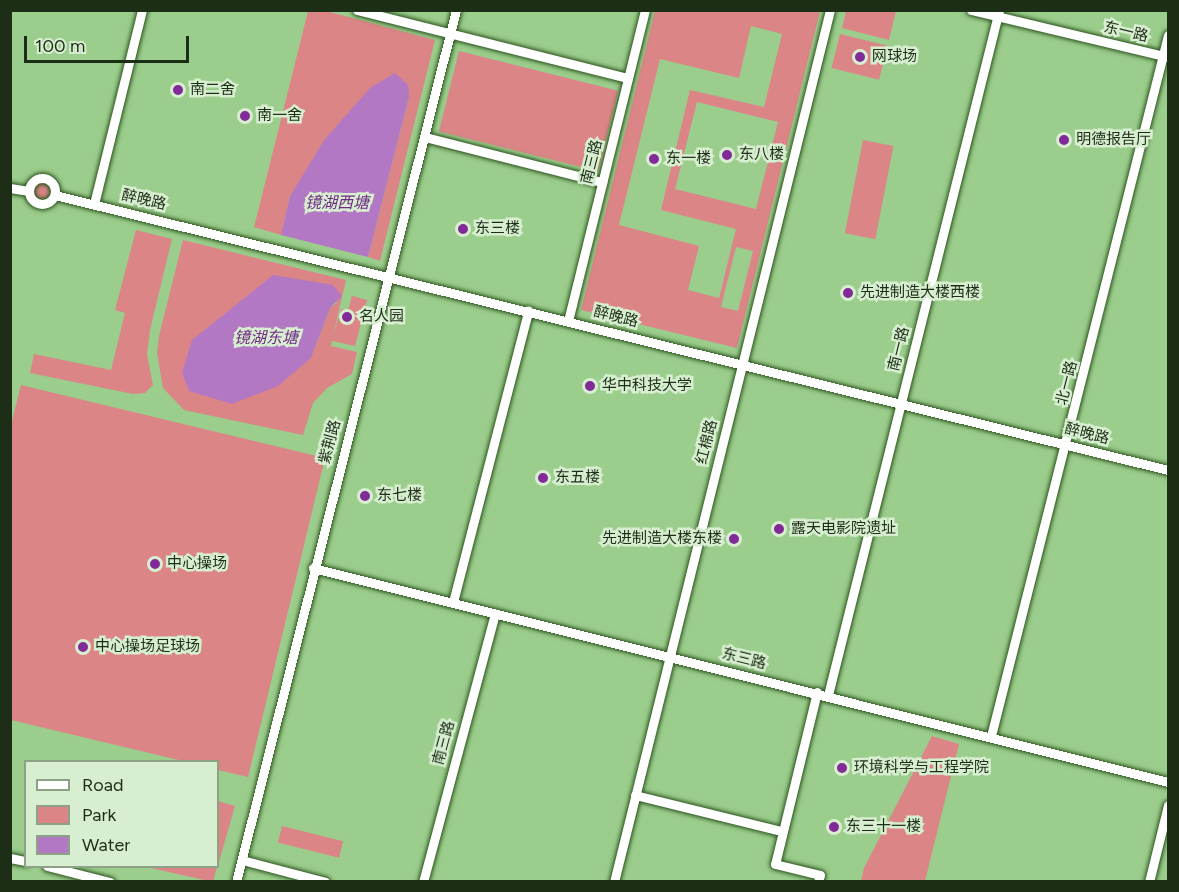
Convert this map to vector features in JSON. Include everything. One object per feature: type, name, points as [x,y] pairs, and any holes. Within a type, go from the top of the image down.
[{"type":"street","points":[[94,204],[142,10]]},
{"type":"street","points":[[357,10],[628,78]]},
{"type":"street","name":"紫荆路","points":[[236,882],[313,568],[390,276],[456,10]]},
{"type":"street","name":"南三路","points":[[568,321],[645,10]]},
{"type":"street","name":"红棉路","points":[[614,882],[830,10]]},
{"type":"street","name":"东一路","points":[[972,10],[998,14],[1166,57]]},
{"type":"street","name":"南一路","points":[[828,695],[998,14]]},
{"type":"street","name":"北一路","points":[[991,736],[1166,57],[1168,35]]},
{"type":"street","points":[[424,137],[602,182]]},
{"type":"street","name":"醉晚路","points":[[10,188],[29,191],[39,204],[47,204],[55,195],[54,186],[46,178],[34,181],[29,191]]},
{"type":"street","name":"醉晚路","points":[[55,195],[1168,470]]},
{"type":"street","points":[[453,602],[528,311]]},
{"type":"street","name":"东三路","points":[[313,568],[817,692],[1168,782]]},
{"type":"street","name":"南三路","points":[[423,882],[495,613]]},
{"type":"street","points":[[817,692],[775,864],[820,875],[818,882]]},
{"type":"street","points":[[635,795],[782,831]]},
{"type":"street","points":[[1149,882],[1168,804]]},
{"type":"street","points":[[242,860],[325,882]]},
{"type":"street","points":[[51,868],[110,882]]},
{"type":"shaded area","name":"华中科技大学","points":[[10,11],[1168,11],[1168,881],[11,881]]},
{"type":"green space","points":[[308,11],[326,11],[435,40],[380,261],[368,257],[409,97],[304,175],[290,196],[281,235],[254,227]]},
{"type":"green space","points":[[655,11],[820,11],[737,348],[581,310]],"holes":[[[751,26],[782,34],[764,107],[690,90],[661,210],[736,229],[719,298],[688,290],[699,246],[619,225],[660,59],[739,78]],[[697,102],[778,122],[756,209],[675,189]],[[736,247],[753,251],[738,311],[721,307]]]},
{"type":"green space","name":"网球场","points":[[846,11],[896,11],[889,40],[842,28]]},
{"type":"green space","name":"网球场","points":[[840,34],[888,46],[879,80],[832,68]]},
{"type":"green space","points":[[459,51],[618,91],[598,171],[439,132]]},
{"type":"green space","points":[[863,140],[893,146],[875,239],[845,233]]},
{"type":"green space","points":[[42,183],[50,191],[42,199],[34,191]]},
{"type":"green space","points":[[136,230],[172,239],[150,330],[147,355],[153,385],[145,393],[133,394],[30,373],[34,354],[111,370],[125,313],[115,310]]},
{"type":"green space","points":[[183,240],[346,280],[333,336],[341,309],[348,310],[352,296],[367,300],[355,346],[332,341],[331,346],[357,352],[352,374],[327,388],[313,403],[303,435],[184,410],[163,388],[157,353],[159,336]],"holes":[[[333,285],[337,303],[330,308],[311,358]]]},
{"type":"green space","name":"中心操场","points":[[21,385],[325,458],[248,777],[219,770],[219,760],[179,760],[11,720],[10,429]]},
{"type":"green space","points":[[932,736],[959,744],[925,881],[861,881],[864,868]]},
{"type":"green space","points":[[219,801],[235,806],[219,862]]},
{"type":"green space","points":[[282,826],[343,841],[339,858],[278,842]]},
{"type":"green space","points":[[150,868],[217,868],[213,882]]},
{"type":"water","name":"镜湖西塘","points":[[395,73],[408,85],[409,97],[368,257],[281,235],[290,196],[325,139],[370,88]]},
{"type":"water","name":"镜湖东塘","points":[[273,275],[333,285],[342,296],[330,308],[311,358],[278,386],[232,404],[189,391],[182,373],[192,340]]},
{"type":"place","name":"网球场","points":[[860,57]]},
{"type":"place","name":"南二舍","points":[[178,90]]},
{"type":"place","name":"南一舍","points":[[245,116]]},
{"type":"place","name":"明德报告厅","points":[[1064,140]]},
{"type":"place","name":"东八楼","points":[[727,155]]},
{"type":"place","name":"东一楼","points":[[654,159]]},
{"type":"place","name":"东三楼","points":[[463,229]]},
{"type":"place","name":"先进制造大楼西楼","points":[[848,293]]},
{"type":"place","name":"名人园","points":[[347,317]]},
{"type":"place","name":"华中科技大学","points":[[590,386]]},
{"type":"place","name":"东五楼","points":[[543,478]]},
{"type":"place","name":"东七楼","points":[[365,496]]},
{"type":"place","name":"露天电影院遗址","points":[[779,529]]},
{"type":"place","name":"先进制造大楼东楼","points":[[734,539]]},
{"type":"place","name":"中心操场","points":[[155,564]]},
{"type":"place","name":"中心操场足球场","points":[[83,647]]},
{"type":"place","name":"环境科学与工程学院","points":[[842,768]]},
{"type":"place","name":"东三十一楼","points":[[834,827]]}]
